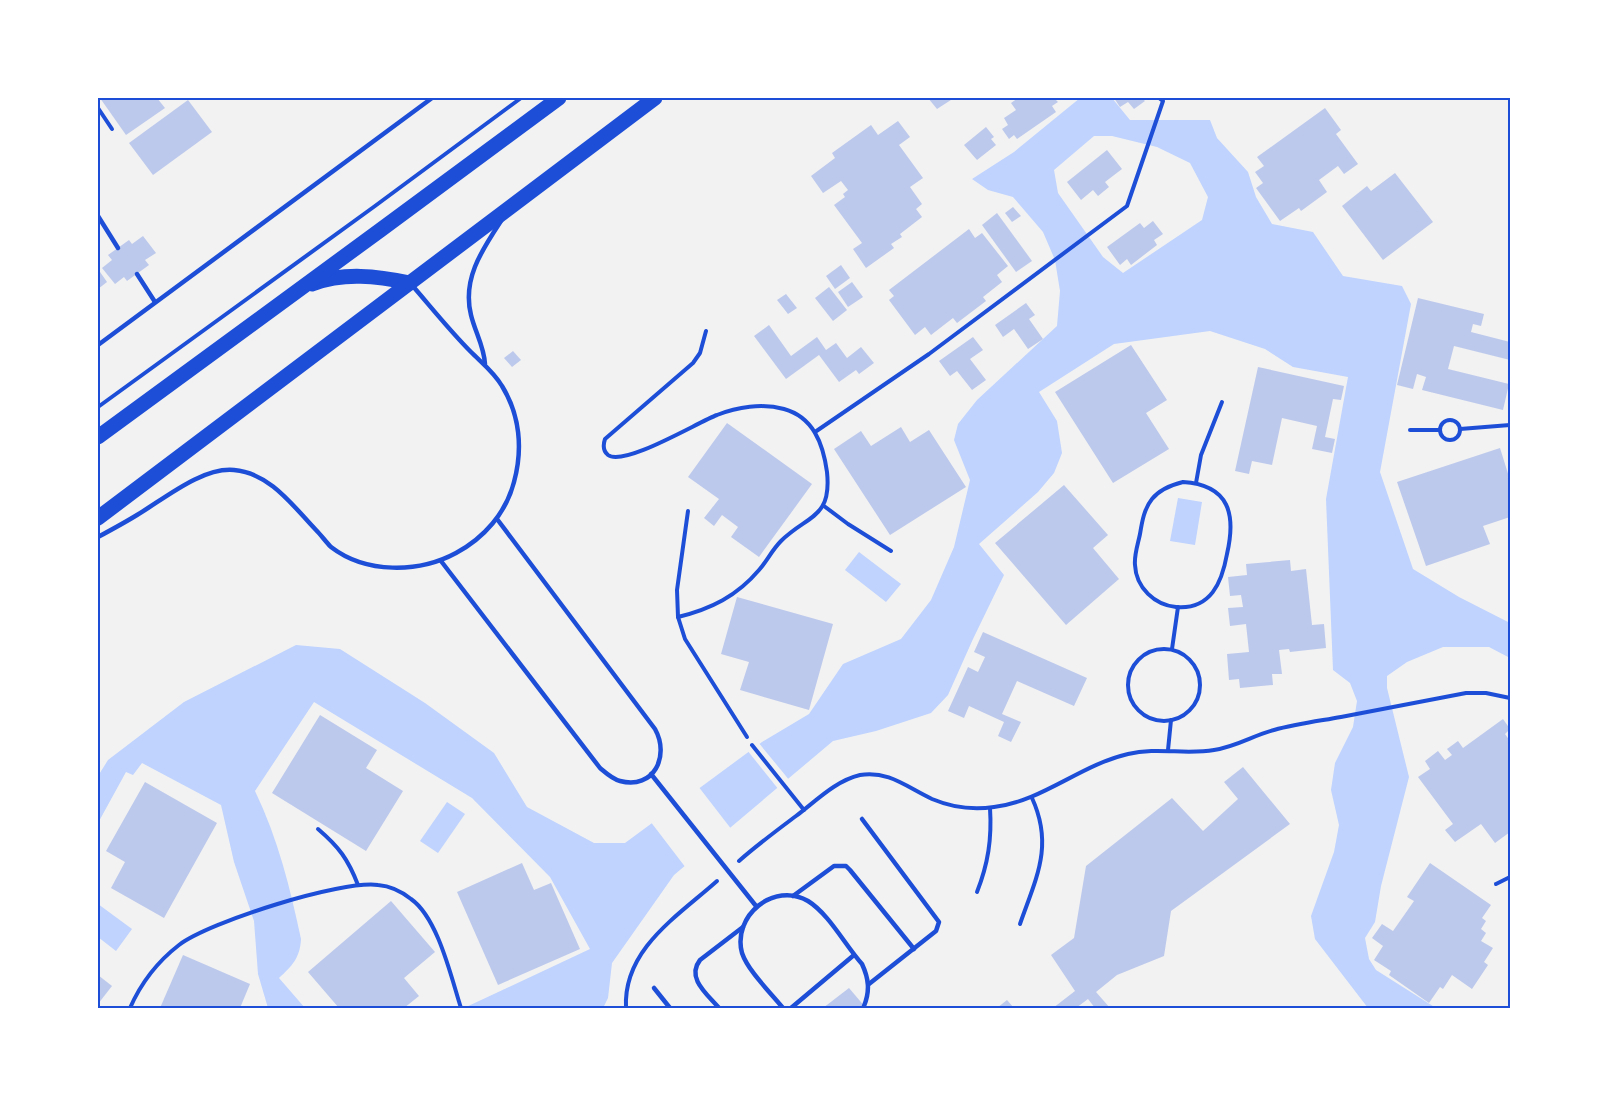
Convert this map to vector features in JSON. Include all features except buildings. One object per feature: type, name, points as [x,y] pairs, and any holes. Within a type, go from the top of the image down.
[{"type":"main road","points":[[98,437],[559,98]]},
{"type":"main road","points":[[98,518],[654,98]]},
{"type":"main road","points":[[297,290],[318,282],[365,275],[410,283]]},
{"type":"lane","points":[[98,345],[432,98]]},
{"type":"lane","points":[[485,364],[482,343],[471,315],[470,280],[481,251],[510,207]]},
{"type":"lane","points":[[98,216],[118,248]]},
{"type":"lane","points":[[137,274],[155,302]]},
{"type":"lane","points":[[98,537],[211,472],[233,469],[256,475],[275,487],[331,547],[356,560],[384,567],[413,567],[441,561],[472,544],[497,519],[511,494],[519,465],[519,436],[513,409],[506,393],[485,364],[472,353],[410,283]]},
{"type":"lane","points":[[441,561],[600,768],[618,781],[641,780],[651,774],[662,757],[660,738],[655,729],[497,519]]},
{"type":"lane","points":[[651,774],[756,906]]},
{"type":"lane","points":[[862,819],[939,922],[936,931],[869,984]]},
{"type":"lane","points":[[793,896],[834,866],[846,866],[914,949]]},
{"type":"lane","points":[[783,1008],[748,964],[742,952],[742,927],[756,906],[774,897],[793,896],[805,899],[816,906],[867,973],[868,996],[864,1006]]},
{"type":"lane","points":[[719,1008],[696,981],[693,974],[695,966],[742,927]]},
{"type":"lane","points":[[791,1008],[854,955]]},
{"type":"lane","points":[[654,988],[670,1008]]},
{"type":"path","points":[[98,407],[521,98]]},
{"type":"path","points":[[815,432],[929,354],[1127,206],[1157,119],[1162,101],[1160,98]]},
{"type":"path","points":[[98,108],[112,129]]},
{"type":"path","points":[[678,617],[710,608],[744,586],[761,569],[782,540],[814,517],[824,506],[827,487],[826,471],[815,432],[805,418],[777,407],[756,406],[736,409],[716,415],[649,448],[616,457],[608,455],[603,444],[604,439],[693,363],[700,353],[706,331]]},
{"type":"path","points":[[1196,483],[1201,455],[1222,402]]},
{"type":"path","points":[[1446,420],[1458,423],[1460,429],[1459,435],[1447,440],[1442,437],[1439,430],[1441,424],[1446,420]]},
{"type":"path","points":[[1460,429],[1510,425]]},
{"type":"path","points":[[1410,430],[1439,430]]},
{"type":"path","points":[[1196,483],[1207,487],[1224,502],[1232,524],[1231,536],[1222,577],[1212,593],[1202,601],[1190,606],[1178,607],[1165,605],[1144,590],[1134,567],[1135,554],[1146,507],[1153,498],[1172,485],[1196,483]]},
{"type":"path","points":[[824,506],[891,551]]},
{"type":"path","points":[[688,511],[677,590],[678,617],[685,639],[747,737]]},
{"type":"path","points":[[1172,649],[1178,607]]},
{"type":"path","points":[[1160,648],[1172,649],[1191,659],[1197,669],[1200,690],[1191,710],[1182,717],[1160,721],[1139,711],[1131,701],[1128,679],[1132,667],[1148,651],[1160,648]]},
{"type":"path","points":[[732,867],[835,785],[848,779],[875,774],[889,777],[946,804],[990,808],[1032,798],[1088,768],[1113,758],[1141,752],[1215,750],[1274,730],[1466,693],[1485,693],[1510,698]]},
{"type":"path","points":[[1168,750],[1171,720]]},
{"type":"path","points":[[752,745],[804,810]]},
{"type":"path","points":[[1020,924],[1043,849],[1041,823],[1032,798]]},
{"type":"path","points":[[977,892],[990,851],[990,808]]},
{"type":"path","points":[[318,829],[336,844],[350,863],[358,885]]},
{"type":"path","points":[[626,1008],[630,975],[637,958],[647,944],[724,875]]},
{"type":"path","points":[[1496,884],[1510,877]]},
{"type":"path","points":[[130,1008],[137,991],[156,965],[180,944],[208,928],[299,898],[358,885],[377,885],[396,890],[412,899],[426,913],[435,930],[461,1008]]},
{"type":"water","points":[[1080,98],[1112,98],[1130,120],[1210,120],[1217,138],[1248,172],[1256,197],[1272,224],[1313,232],[1343,276],[1402,286],[1411,304],[1380,472],[1413,569],[1459,597],[1510,623],[1510,658],[1489,647],[1443,647],[1407,662],[1387,676],[1387,688],[1409,777],[1381,886],[1375,922],[1365,938],[1369,959],[1376,970],[1436,1008],[1368,1008],[1315,939],[1311,916],[1334,852],[1339,825],[1331,790],[1335,763],[1353,727],[1357,701],[1350,683],[1333,670],[1326,499],[1348,377],[1293,367],[1265,349],[1210,331],[1114,344],[1039,392],[1057,421],[1062,453],[1054,473],[1038,492],[979,544],[1004,575],[948,695],[931,713],[876,731],[833,741],[674,875],[612,963],[608,998],[603,1008],[464,1008],[590,949],[550,877],[472,798],[314,702],[255,791],[282,864],[301,939],[294,961],[279,978],[305,1008],[268,1008],[258,974],[254,921],[234,862],[221,805],[142,763],[133,775],[126,772],[98,823],[98,776],[108,760],[184,702],[296,645],[340,649],[425,703],[494,753],[527,807],[594,843],[625,843],[762,742],[809,714],[843,664],[901,639],[931,600],[954,547],[970,480],[954,440],[958,424],[977,400],[1057,326],[1060,291],[1055,260],[1043,232],[1013,197],[988,190],[972,179],[1014,152]],"holes":[[[1094,136],[1112,136],[1157,147],[1190,163],[1208,197],[1202,220],[1123,273],[1103,257],[1058,193],[1054,170]]]},
{"type":"water","points":[[1178,498],[1202,502],[1195,545],[1170,541]]},
{"type":"water","points":[[859,552],[901,584],[886,602],[845,570]]},
{"type":"water","points":[[447,802],[465,814],[438,853],[420,841]]},
{"type":"water","points":[[98,904],[132,929],[116,951],[98,937]]},
{"type":"pier","points":[[758,742],[790,781],[779,790],[747,750]]},
{"type":"pier","points":[[698,786],[732,830],[686,868],[650,821]]}]
